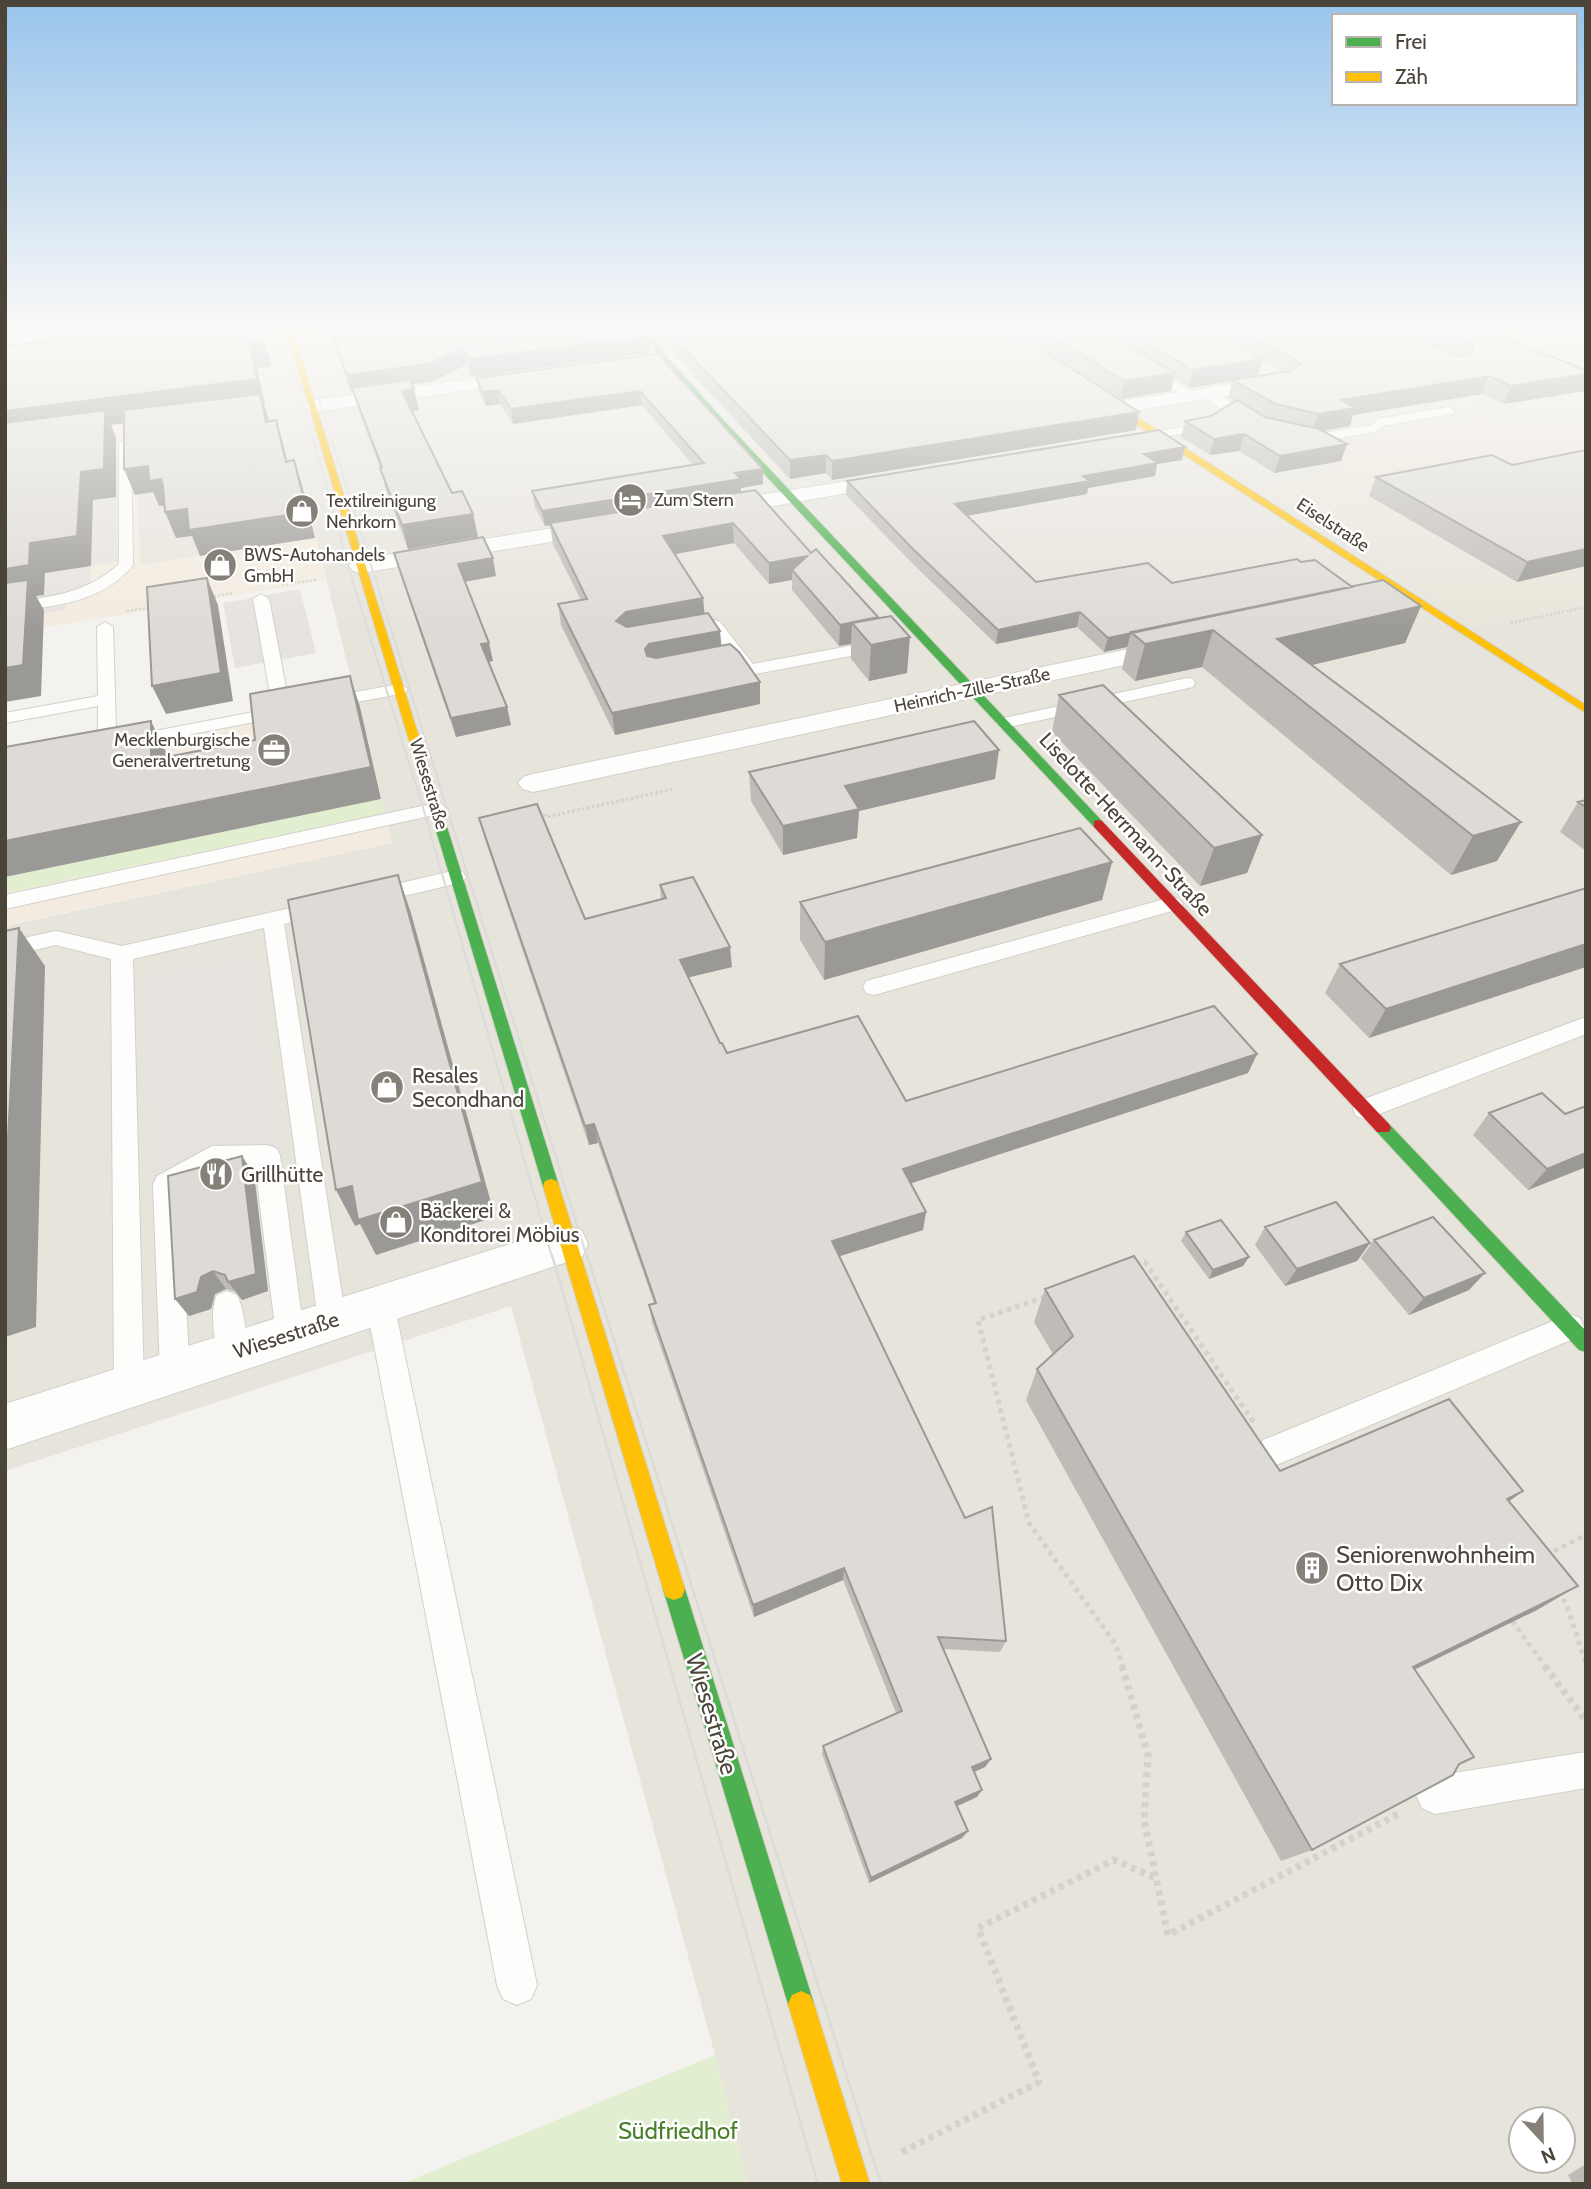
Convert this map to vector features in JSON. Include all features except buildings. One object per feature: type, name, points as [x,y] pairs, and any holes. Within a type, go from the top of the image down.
[{"type":"street","name":"Wiesestraße","points":[[320,428],[855,2180]]},
{"type":"street","name":"Liselotte-Herrmann-Straße","points":[[724,428],[924,637],[1578,1336]]},
{"type":"street","name":"Eiselstraße","points":[[1147,428],[1586,710]]},
{"type":"street","points":[[1131,440],[1158,435]]},
{"type":"street","points":[[696,512],[914,476]]},
{"type":"street","points":[[361,566],[628,523]]},
{"type":"street","points":[[1370,607],[1411,598]]},
{"type":"street","name":"Heinrich-Zille-Straße","points":[[533,783],[1206,641]]},
{"type":"street","name":"Wiesestraße","points":[[5,1427],[567,1244]]},
{"type":"lane","points":[[1158,435],[1194,428]]},
{"type":"lane","points":[[1289,433],[1312,439],[1374,428]]},
{"type":"lane","points":[[5,608],[90,595],[112,580],[126,565],[125,429]]},
{"type":"lane","points":[[105,627],[107,735],[280,703],[261,599]]},
{"type":"lane","points":[[678,632],[714,625],[730,658],[746,668],[761,669],[924,637]]},
{"type":"lane","points":[[1004,723],[1187,682]]},
{"type":"lane","points":[[99,747],[399,689]]},
{"type":"lane","points":[[5,718],[107,699]]},
{"type":"lane","points":[[5,902],[436,809]]},
{"type":"lane","points":[[5,950],[56,938],[122,954],[456,877]]},
{"type":"lane","points":[[874,987],[1172,904]]},
{"type":"lane","points":[[273,919],[332,1320]]},
{"type":"lane","points":[[122,954],[129,1386]]},
{"type":"lane","points":[[1365,1109],[1586,1025]]},
{"type":"lane","points":[[175,1371],[166,1184],[212,1156],[267,1155],[290,1334]]},
{"type":"lane","points":[[227,1304],[232,1353]]},
{"type":"lane","points":[[380,1304],[517,1985]]},
{"type":"lane","points":[[1274,1451],[1578,1336]]},
{"type":"lane","points":[[1435,1795],[1586,1770]]},
{"type":"path","points":[[275,586],[316,580]]},
{"type":"path","points":[[208,597],[235,593]]},
{"type":"path","points":[[127,611],[154,606]]},
{"type":"path","points":[[1465,633],[1586,607]]},
{"type":"path","points":[[534,820],[547,817]]},
{"type":"path","points":[[1132,1266],[1145,1262],[1274,1451]]},
{"type":"path","points":[[1055,1293],[978,1320],[1028,1523],[1116,1645],[1148,1755],[1144,1821],[1168,1936],[1435,1795]]},
{"type":"path","points":[[1543,1556],[1586,1535]]},
{"type":"path","points":[[1549,1582],[1566,1603],[1586,1664]]},
{"type":"path","points":[[1512,1621],[1586,1721]]},
{"type":"path","points":[[855,2180],[1039,2082],[978,1928],[1114,1860],[1157,1878]]},
{"type":"shaded area","points":[[5,428],[136,428],[140,565],[316,538],[327,580],[5,634]]},
{"type":"shaded area","points":[[136,428],[1586,428],[1586,2184],[747,2184],[715,2055],[511,1306],[5,1471],[5,926],[392,843],[316,538],[140,565]]},
{"type":"shaded area","points":[[1420,428],[1586,428],[1586,602],[1477,625],[1261,489],[1344,471],[1318,447]]},
{"type":"shaded area","points":[[126,456],[127,560],[91,566],[90,595],[66,598],[65,610],[5,620],[5,579],[91,565],[95,460]]},
{"type":"shaded area","points":[[300,589],[316,653],[235,668],[223,603]]},
{"type":"shaded area","points":[[298,705],[301,718],[360,707],[392,843],[5,925],[5,762]]},
{"type":"shaded area","points":[[256,952],[283,1150],[151,1187],[141,980]]},
{"type":"shaded area","points":[[1586,1543],[1586,1606],[1550,1561]]},
{"type":"green space","points":[[381,799],[385,813],[5,893],[5,877]]},
{"type":"green space","name":"Südfriedhof","points":[[715,2055],[747,2184],[401,2184]]},
{"type":"tram line","points":[[310,428],[349,569],[424,811],[552,1257]]},
{"type":"tram line","points":[[328,428],[587,1257]]},
{"type":"tram line","points":[[552,1255],[818,2184]]},
{"type":"tram line","points":[[587,1255],[881,2184]]},
{"type":"traffic: fast","points":[[726,428],[1098,824]]},
{"type":"traffic: fast","points":[[441,827],[551,1186]]},
{"type":"traffic: fast","points":[[1383,1128],[1586,1344]]},
{"type":"traffic: fast","points":[[674,1589],[801,2004]]},
{"type":"traffic: slow","points":[[319,428],[441,827]]},
{"type":"traffic: slow","points":[[1148,428],[1586,710]]},
{"type":"traffic: slow","points":[[551,1186],[674,1589]]},
{"type":"traffic: slow","points":[[801,2004],[856,2184]]},
{"type":"traffic: jam","points":[[1098,824],[1383,1128]]},
{"type":"place","name":"Zum Stern","points":[[630,500]]},
{"type":"place","name":"Textilreinigung Nehrkorn","points":[[302,511]]},
{"type":"place","name":"BWS-Autohandels GmbH","points":[[220,565]]},
{"type":"place","name":"Mecklenburgische Generalvertretung","points":[[274,750]]},
{"type":"place","name":"Resales Secondhand","points":[[387,1087]]},
{"type":"place","name":"Grillhütte","points":[[216,1174]]},
{"type":"place","name":"Bäckerei & Konditorei Möbius","points":[[396,1222]]},
{"type":"place","name":"Seniorenwohnheim Otto Dix","points":[[1312,1568]]}]
